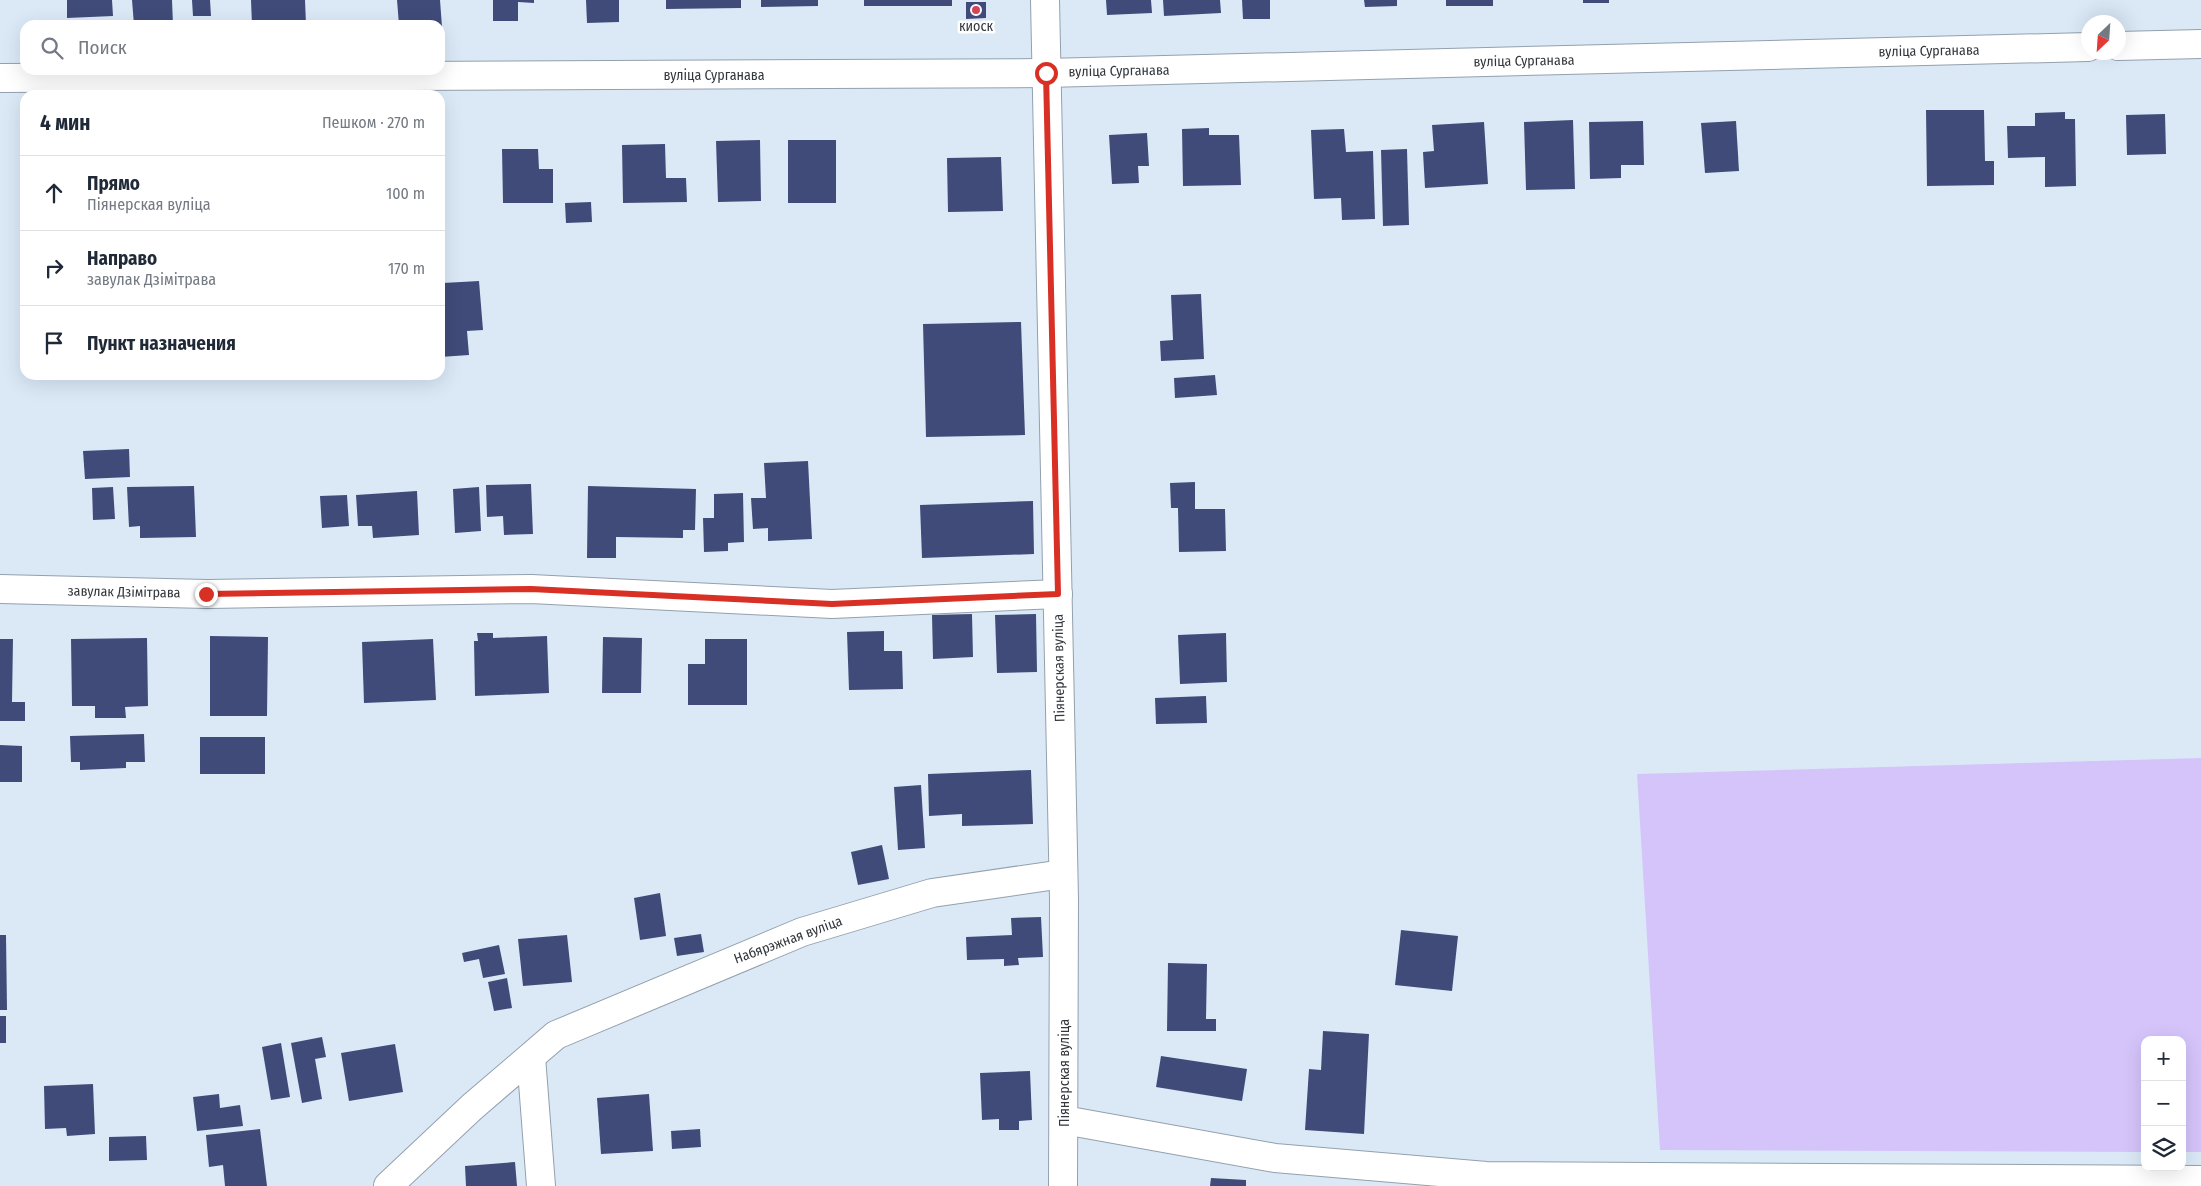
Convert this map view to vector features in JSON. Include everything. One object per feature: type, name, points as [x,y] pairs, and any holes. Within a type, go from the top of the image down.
[{"type":"street","name":"Піянерская вуліца","points":[[1045,0],[1063,874],[1063,1186]]},
{"type":"street","points":[[2126,46],[2201,44]]},
{"type":"street","name":"вуліца Сурганава","points":[[0,78],[1046,73],[2081,47]]},
{"type":"street","name":"завулак Дзімітрава","points":[[0,589],[206,594],[531,589],[832,604],[1058,594]]},
{"type":"street","name":"Набярэжная вуліца","points":[[388,1186],[472,1108],[556,1035],[802,932],[932,893],[1063,874]]},
{"type":"street","points":[[531,1057],[540,1186]]},
{"type":"street","points":[[1064,1120],[1275,1158],[1486,1181],[2062,1183],[2201,1180]]},
{"type":"shaded area","points":[[2201,758],[2201,1152],[2186,1152],[2186,1036],[2141,1036],[2141,1152],[1660,1150],[1637,774]]},
{"type":"building","points":[[67,0],[112,0],[113,16],[67,18]]},
{"type":"building","points":[[132,0],[172,0],[173,20],[134,20]]},
{"type":"building","points":[[192,0],[210,0],[211,16],[193,16]]},
{"type":"building","points":[[251,0],[305,0],[306,20],[252,20]]},
{"type":"building","points":[[397,0],[440,0],[441,20],[399,20]]},
{"type":"building","points":[[493,0],[534,0],[534,3],[518,2],[518,21],[493,21]]},
{"type":"building","points":[[586,0],[619,0],[619,22],[587,23]]},
{"type":"building","points":[[666,0],[741,0],[741,8],[666,9]]},
{"type":"building","points":[[761,0],[818,0],[818,6],[761,7]]},
{"type":"building","points":[[864,0],[952,0],[952,6],[864,6]]},
{"type":"building","points":[[1106,0],[1151,0],[1152,13],[1107,15]]},
{"type":"building","points":[[1163,0],[1220,0],[1221,13],[1164,16]]},
{"type":"building","points":[[1242,0],[1270,0],[1270,19],[1243,19]]},
{"type":"building","points":[[1364,0],[1397,0],[1397,6],[1365,7]]},
{"type":"building","points":[[1446,0],[1493,0],[1493,6],[1446,6]]},
{"type":"building","points":[[1583,0],[1609,0],[1609,3],[1583,3]]},
{"type":"building","name":"киоск","points":[[966,2],[986,2],[986,18],[966,19]]},
{"type":"building","points":[[1926,110],[1984,110],[1985,161],[1994,161],[1994,185],[1927,186]]},
{"type":"building","points":[[2065,112],[2065,119],[2075,119],[2076,186],[2045,187],[2045,157],[2008,158],[2007,126],[2035,126],[2035,113]]},
{"type":"building","points":[[2165,114],[2166,154],[2127,155],[2126,115]]},
{"type":"building","points":[[1573,120],[1575,189],[1526,190],[1524,122]]},
{"type":"building","points":[[1643,121],[1644,165],[1621,165],[1621,178],[1590,179],[1589,122]]},
{"type":"building","points":[[1736,121],[1739,171],[1705,173],[1701,123]]},
{"type":"building","points":[[1484,122],[1488,184],[1425,188],[1423,152],[1434,151],[1432,125]]},
{"type":"building","points":[[1209,128],[1209,135],[1239,135],[1241,185],[1183,186],[1182,129]]},
{"type":"building","points":[[1344,129],[1346,152],[1373,151],[1375,219],[1342,220],[1341,198],[1314,199],[1311,130]]},
{"type":"building","points":[[1147,133],[1149,166],[1138,166],[1139,183],[1112,184],[1109,135]]},
{"type":"building","points":[[760,140],[761,201],[718,202],[716,141]]},
{"type":"building","points":[[788,140],[836,140],[836,203],[788,203]]},
{"type":"building","points":[[665,144],[666,178],[686,178],[687,202],[623,203],[622,145]]},
{"type":"building","points":[[502,149],[538,149],[539,169],[553,169],[553,203],[503,203]]},
{"type":"building","points":[[1407,149],[1409,225],[1383,226],[1381,150]]},
{"type":"building","points":[[1001,157],[1003,211],[948,212],[947,158]]},
{"type":"building","points":[[591,202],[592,222],[566,223],[565,203]]},
{"type":"building","points":[[479,281],[483,330],[467,331],[469,355],[445,357],[445,283]]},
{"type":"building","points":[[1201,294],[1204,359],[1161,361],[1160,341],[1173,340],[1171,295]]},
{"type":"building","points":[[1021,322],[1025,435],[926,437],[923,324]]},
{"type":"building","points":[[1215,375],[1217,395],[1175,398],[1174,378]]},
{"type":"building","points":[[129,449],[130,477],[85,479],[83,451]]},
{"type":"building","points":[[808,461],[812,539],[768,541],[768,528],[753,529],[751,498],[766,498],[764,463]]},
{"type":"building","points":[[1195,482],[1195,509],[1225,509],[1226,551],[1179,552],[1178,508],[1171,508],[1170,483]]},
{"type":"building","points":[[531,484],[533,534],[504,535],[503,516],[487,517],[486,485]]},
{"type":"building","points":[[194,486],[196,537],[140,538],[140,526],[129,527],[127,487]]},
{"type":"building","points":[[588,486],[696,489],[695,530],[683,530],[683,538],[616,537],[616,558],[587,558]]},
{"type":"building","points":[[113,487],[115,519],[93,520],[92,488]]},
{"type":"building","points":[[479,487],[481,531],[455,533],[453,489]]},
{"type":"building","points":[[417,491],[419,535],[373,538],[372,526],[358,526],[356,495]]},
{"type":"building","points":[[743,493],[744,542],[728,543],[728,551],[704,552],[703,518],[714,518],[714,494]]},
{"type":"building","points":[[347,495],[349,526],[322,528],[320,496]]},
{"type":"building","points":[[1033,501],[1034,554],[922,558],[920,505]]},
{"type":"building","points":[[972,614],[973,657],[933,659],[932,615]]},
{"type":"building","points":[[1036,614],[1037,672],[997,673],[995,615]]},
{"type":"building","points":[[884,631],[884,651],[902,651],[903,689],[849,690],[847,632]]},
{"type":"building","points":[[477,633],[493,633],[493,638],[547,636],[549,693],[475,696],[474,641],[478,641]]},
{"type":"building","points":[[1226,633],[1227,682],[1180,684],[1178,635]]},
{"type":"building","points":[[210,636],[268,637],[267,716],[210,716]]},
{"type":"building","points":[[603,637],[642,638],[641,693],[602,693]]},
{"type":"building","points":[[147,638],[148,706],[125,707],[126,718],[95,718],[95,706],[72,706],[71,639]]},
{"type":"building","points":[[0,639],[13,639],[12,702],[25,702],[25,721],[0,721]]},
{"type":"building","points":[[433,639],[436,700],[364,703],[362,642]]},
{"type":"building","points":[[705,639],[747,639],[747,705],[688,705],[688,664],[705,664]]},
{"type":"building","points":[[1206,696],[1207,723],[1156,724],[1155,698]]},
{"type":"building","points":[[144,734],[145,762],[126,762],[126,768],[80,770],[80,762],[71,762],[70,736]]},
{"type":"building","points":[[200,737],[265,737],[265,774],[200,774]]},
{"type":"building","points":[[0,745],[22,746],[22,782],[0,782]]},
{"type":"building","points":[[1031,770],[1033,824],[962,826],[962,814],[929,816],[928,774]]},
{"type":"building","points":[[921,785],[925,848],[898,850],[894,787]]},
{"type":"building","points":[[882,845],[889,879],[858,885],[851,852]]},
{"type":"building","points":[[660,893],[666,936],[640,940],[634,898]]},
{"type":"building","points":[[1041,917],[1043,957],[1018,958],[1019,965],[1004,966],[1004,959],[967,960],[966,937],[1012,935],[1011,918]]},
{"type":"building","points":[[1401,930],[1458,936],[1452,991],[1395,985]]},
{"type":"building","points":[[701,934],[704,952],[677,956],[674,938]]},
{"type":"building","points":[[0,935],[6,935],[7,1010],[0,1010]]},
{"type":"building","points":[[567,935],[572,982],[523,986],[518,939]]},
{"type":"building","points":[[499,945],[505,974],[483,978],[479,959],[464,962],[462,953]]},
{"type":"building","points":[[1168,963],[1207,964],[1206,1019],[1216,1019],[1216,1031],[1167,1031]]},
{"type":"building","points":[[507,978],[512,1008],[494,1011],[488,982]]},
{"type":"building","points":[[0,1016],[6,1016],[6,1043],[0,1043]]},
{"type":"building","points":[[1323,1031],[1369,1034],[1364,1134],[1305,1130],[1309,1069],[1321,1070]]},
{"type":"building","points":[[322,1037],[326,1057],[315,1059],[322,1099],[302,1103],[291,1043]]},
{"type":"building","points":[[281,1043],[290,1097],[271,1100],[262,1047]]},
{"type":"building","points":[[395,1044],[403,1092],[349,1101],[341,1053]]},
{"type":"building","points":[[1161,1056],[1247,1069],[1242,1101],[1156,1087]]},
{"type":"building","points":[[1030,1071],[1032,1120],[1019,1121],[1019,1130],[999,1130],[999,1119],[982,1120],[980,1073]]},
{"type":"building","points":[[93,1084],[95,1134],[67,1136],[66,1128],[45,1129],[44,1086]]},
{"type":"building","points":[[219,1094],[220,1108],[240,1105],[243,1126],[197,1131],[193,1097]]},
{"type":"building","points":[[649,1094],[653,1151],[601,1154],[597,1098]]},
{"type":"building","points":[[260,1129],[267,1186],[225,1186],[223,1165],[209,1167],[206,1135]]},
{"type":"building","points":[[700,1129],[701,1147],[672,1149],[671,1131]]},
{"type":"building","points":[[146,1136],[147,1160],[109,1161],[109,1137]]},
{"type":"building","points":[[515,1162],[517,1186],[466,1186],[465,1166]]},
{"type":"building","points":[[1211,1178],[1246,1180],[1246,1186],[1210,1186]]},
{"type":"place","name":"киоск","points":[[976,10]]},
{"type":"route","points":[[206,594],[531,589],[832,604],[1058,594],[1046,73]]}]
